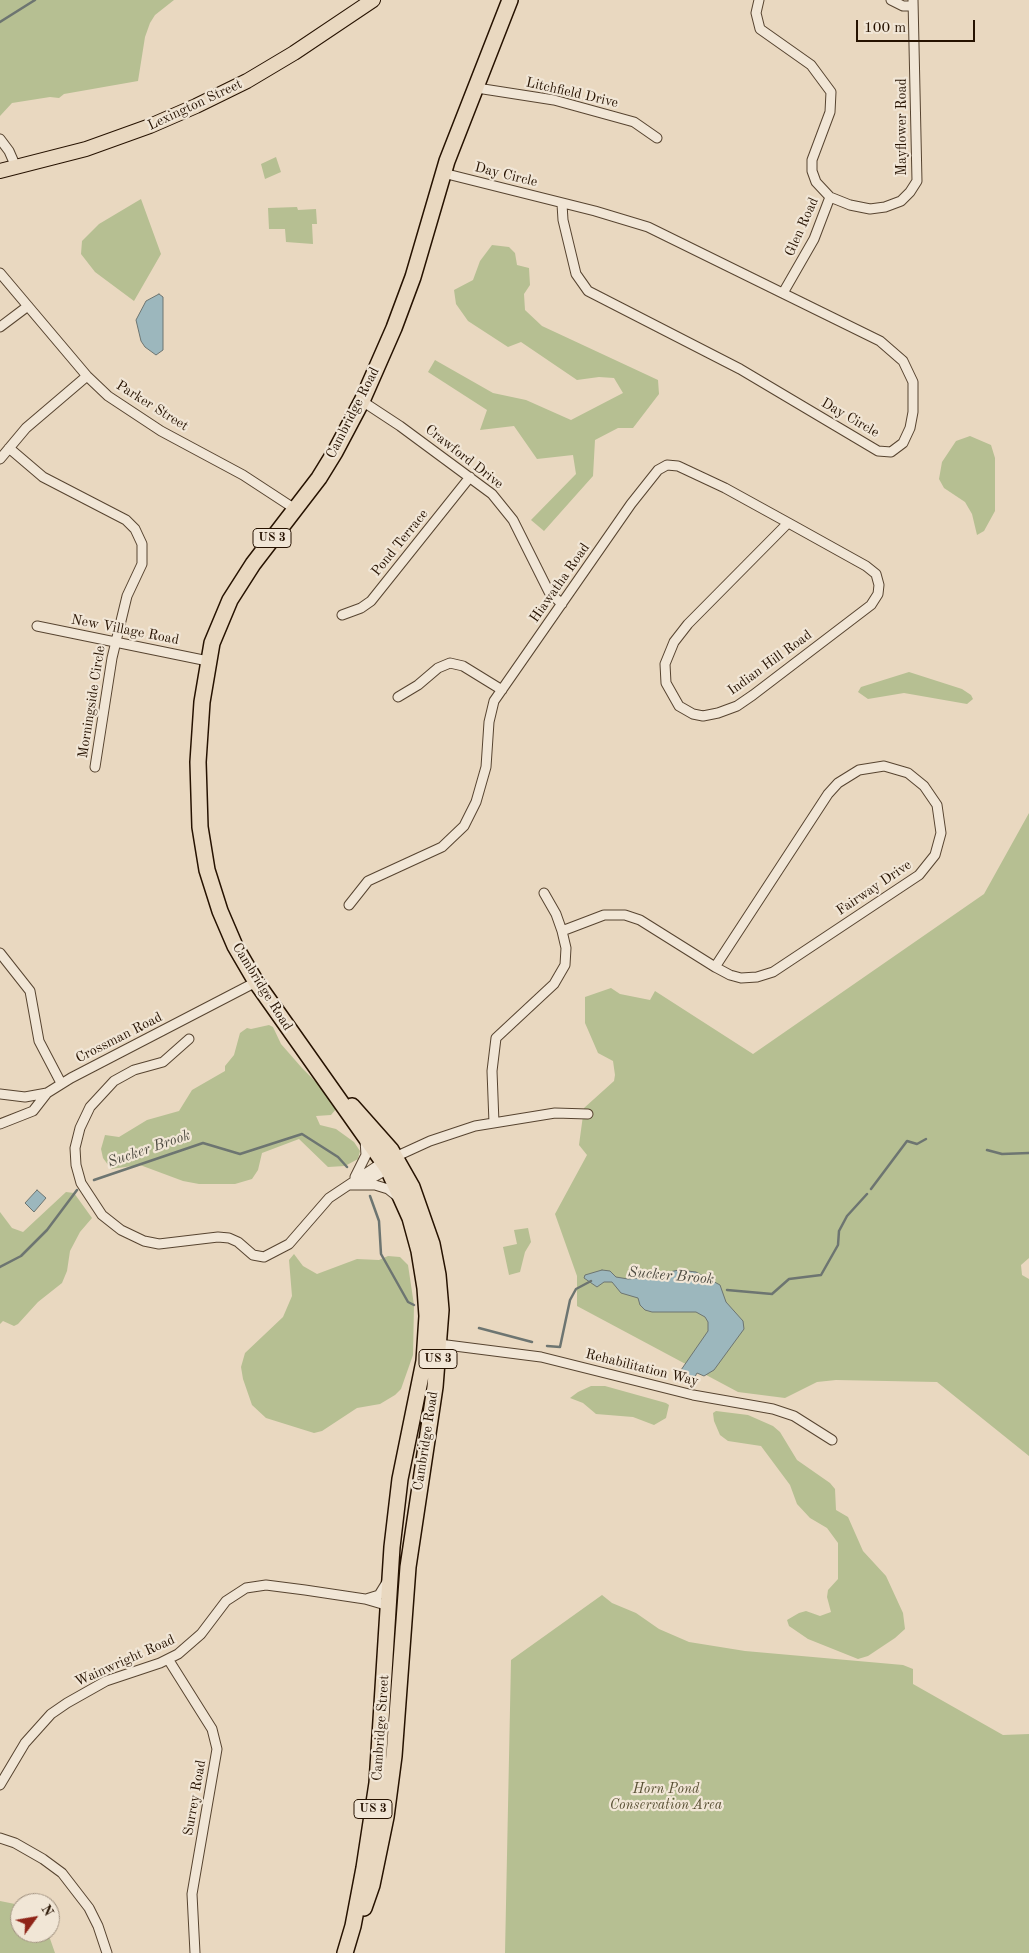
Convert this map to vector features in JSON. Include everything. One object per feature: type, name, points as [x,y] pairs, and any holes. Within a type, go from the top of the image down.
[{"type":"highway","name":"Cambridge Road","points":[[408,1567],[435,1387],[439,1344],[440,1297],[432,1244],[412,1187],[362,1133],[256,982],[235,946],[222,916],[210,880],[198,810],[202,702],[208,661],[217,629],[234,593],[253,564],[330,461],[362,401],[406,300],[443,173],[510,0]]},
{"type":"highway","name":"Cambridge Road","points":[[325,1080],[369,1123],[389,1162],[410,1218],[423,1273],[427,1316],[424,1361],[398,1493],[391,1557]]},
{"type":"highway","points":[[409,1437],[426,1440]]},
{"type":"highway","name":"Cambridge Street","points":[[345,1953],[353,1926],[374,1801],[391,1557]]},
{"type":"highway","name":"Cambridge Street","points":[[353,1926],[364,1906],[372,1885],[386,1817],[399,1690],[408,1567]]},
{"type":"highway","points":[[383,1690],[399,1690]]},
{"type":"main road","name":"Lexington Street","points":[[0,171],[86,149],[158,123],[196,106],[247,81],[294,53],[373,0]]},
{"type":"street","points":[[759,0],[756,13],[760,29],[811,65],[830,92],[830,112],[811,167],[816,182],[830,197]]},
{"type":"street","points":[[891,0],[903,6],[913,3]]},
{"type":"street","name":"Mayflower Road","points":[[830,197],[859,208],[876,209],[901,202],[915,185],[918,170],[913,3]]},
{"type":"street","name":"Litchfield Drive","points":[[477,88],[554,100],[634,122],[657,138]]},
{"type":"street","points":[[0,139],[9,151],[16,168]]},
{"type":"street","name":"Day Circle","points":[[443,173],[562,204],[648,227],[872,336],[894,351],[903,361],[913,382],[914,404],[910,428],[898,448],[886,453],[878,451],[740,369],[588,291],[576,274],[563,220],[562,204]]},
{"type":"street","name":"Glen Road","points":[[783,293],[814,239],[830,197]]},
{"type":"street","name":"Parker Street","points":[[0,273],[87,376],[108,396],[131,412],[243,475],[295,510]]},
{"type":"street","points":[[0,327],[28,306]]},
{"type":"street","points":[[0,459],[26,428],[87,376]]},
{"type":"street","name":"Crawford Drive","points":[[362,401],[492,494],[507,511],[549,592],[562,604]]},
{"type":"street","name":"Morningside Circle","points":[[9,448],[35,471],[123,518],[137,532],[142,544],[142,560],[127,596],[104,697],[95,767]]},
{"type":"street","name":"Hiawatha Road","points":[[349,905],[368,881],[442,847],[464,826],[474,808],[484,776],[487,762],[490,714],[502,690],[648,481],[665,466],[673,465],[687,469],[866,566],[876,574],[879,585]]},
{"type":"street","name":"Pond Terrace","points":[[342,615],[361,608],[371,601],[470,477]]},
{"type":"street","name":"Indian Hill Road","points":[[788,523],[688,624],[674,642],[665,664],[664,678],[671,695],[685,711],[697,715],[710,715],[727,710],[745,701],[871,605],[878,594],[879,585]]},
{"type":"street","name":"New Village Road","points":[[37,626],[208,661]]},
{"type":"street","points":[[398,696],[418,685],[438,668],[450,664],[463,666],[502,690]]},
{"type":"street","name":"Fairway Drive","points":[[562,931],[604,915],[625,915],[640,920],[715,967],[730,975],[740,978],[757,977],[773,972],[919,875],[935,855],[941,833],[937,805],[924,786],[908,773],[884,766],[859,770],[838,783],[823,802],[715,967]]},
{"type":"street","points":[[494,1123],[492,1070],[495,1040],[498,1034],[559,978],[566,957],[562,931],[556,914],[544,893]]},
{"type":"street","points":[[0,953],[30,991],[39,1041],[61,1084]]},
{"type":"street","name":"Crossman Road","points":[[0,1124],[33,1111],[47,1093],[61,1084],[256,982]]},
{"type":"street","points":[[188,1039],[163,1062],[134,1070],[119,1077],[100,1094],[84,1116],[75,1148],[78,1174],[90,1199],[110,1222],[132,1236],[159,1244],[218,1237],[229,1238],[238,1242],[253,1256],[264,1257],[289,1244],[323,1204],[350,1186],[368,1170],[444,1136],[494,1123],[555,1113],[588,1114]]},
{"type":"street","points":[[0,1094],[25,1096],[47,1093]]},
{"type":"street","points":[[350,1186],[366,1154],[366,1143],[362,1133]]},
{"type":"street","points":[[360,1184],[389,1162]]},
{"type":"street","points":[[350,1186],[360,1184],[375,1185],[393,1192],[410,1218]]},
{"type":"street","name":"Rehabilitation Way","points":[[439,1344],[541,1357],[706,1398],[773,1409],[794,1416],[832,1440]]},
{"type":"street","points":[[366,1599],[379,1595],[385,1588],[391,1557]]},
{"type":"street","name":"Wainwright Road","points":[[0,1785],[25,1743],[52,1714],[66,1703],[106,1681],[168,1659],[186,1649],[202,1634],[228,1599],[252,1586],[266,1585],[366,1599],[389,1606]]},
{"type":"street","name":"Surrey Road","points":[[168,1659],[212,1729],[217,1749],[192,1894],[195,1953]]},
{"type":"street","points":[[0,1838],[36,1855],[62,1873],[89,1908],[98,1926],[107,1953]]},
{"type":"green space","points":[[0,0],[174,0],[155,15],[150,23],[145,37],[138,81],[64,94],[59,98],[50,97],[12,103],[0,116]]},
{"type":"green space","points":[[276,157],[281,172],[265,179],[261,164]]},
{"type":"green space","points":[[141,199],[161,254],[134,301],[95,272],[81,254],[82,241],[99,224]]},
{"type":"green space","points":[[297,207],[298,210],[316,209],[317,224],[312,224],[313,244],[286,242],[285,229],[269,229],[268,208]]},
{"type":"green space","points":[[492,245],[509,247],[515,253],[517,265],[529,268],[530,285],[524,294],[525,310],[542,326],[658,380],[659,394],[633,428],[618,428],[595,440],[593,476],[544,531],[531,520],[576,474],[573,455],[537,459],[514,426],[480,430],[487,410],[428,372],[435,360],[493,393],[526,400],[571,420],[623,393],[614,378],[599,377],[577,380],[521,342],[508,347],[468,321],[456,304],[454,290],[473,280],[480,261]]},
{"type":"green space","points":[[970,436],[991,445],[995,458],[995,511],[984,531],[977,535],[972,514],[965,502],[944,488],[939,479],[942,462],[956,441]]},
{"type":"green space","points":[[909,672],[962,689],[971,695],[973,699],[967,704],[904,693],[868,699],[858,692],[861,687]]},
{"type":"green space","points":[[1029,813],[1029,1258],[1021,1265],[1022,1275],[1029,1279],[1029,1456],[937,1382],[836,1380],[817,1382],[785,1398],[738,1392],[577,1306],[577,1276],[555,1214],[587,1155],[579,1145],[584,1108],[614,1081],[615,1075],[613,1061],[598,1053],[585,1023],[585,997],[611,988],[620,994],[650,1000],[655,991],[753,1054],[984,894]]},
{"type":"green space","points":[[269,1025],[273,1027],[281,1044],[327,1093],[335,1105],[336,1109],[331,1115],[316,1116],[320,1125],[336,1129],[354,1142],[360,1151],[358,1159],[345,1166],[328,1167],[299,1139],[262,1153],[258,1170],[252,1179],[235,1184],[199,1184],[183,1181],[140,1165],[111,1169],[103,1158],[101,1149],[105,1135],[119,1137],[147,1120],[179,1111],[192,1090],[225,1071],[225,1066],[234,1055],[240,1033],[247,1028],[251,1029]]},
{"type":"green space","points":[[66,1192],[74,1193],[92,1218],[80,1232],[70,1251],[67,1271],[62,1283],[38,1302],[18,1324],[14,1326],[3,1321],[0,1324],[0,1212],[12,1228],[23,1232]]},
{"type":"green space","points":[[528,1228],[531,1242],[525,1252],[520,1272],[509,1275],[503,1247],[517,1244],[514,1230]]},
{"type":"green space","points":[[294,1254],[303,1266],[317,1274],[357,1259],[379,1260],[388,1256],[400,1257],[408,1265],[414,1305],[413,1355],[401,1389],[380,1404],[357,1408],[322,1431],[314,1433],[266,1418],[252,1405],[241,1367],[245,1353],[283,1317],[292,1296],[289,1260]]},
{"type":"green space","points":[[591,1386],[605,1386],[666,1403],[669,1405],[666,1418],[654,1425],[633,1417],[596,1414],[583,1403],[570,1398]]},
{"type":"green space","points":[[716,1411],[748,1415],[773,1426],[780,1432],[797,1460],[830,1483],[835,1489],[836,1510],[848,1517],[863,1551],[886,1576],[903,1613],[905,1629],[895,1638],[868,1656],[858,1659],[808,1639],[789,1626],[787,1620],[799,1613],[806,1611],[820,1616],[831,1612],[827,1597],[828,1590],[838,1579],[838,1543],[827,1528],[810,1518],[797,1504],[790,1485],[761,1446],[728,1441],[720,1435],[714,1421],[713,1413]]},
{"type":"green space","name":"Horn Pond Conservation Area","points":[[602,1595],[612,1603],[636,1613],[659,1629],[689,1642],[745,1651],[903,1665],[913,1669],[913,1684],[1003,1735],[1029,1734],[1029,1953],[505,1953],[511,1660]]},
{"type":"green space","points":[[0,1901],[10,1903],[10,1943],[52,1943],[55,1953],[0,1953]]},
{"type":"water","points":[[159,294],[163,297],[163,350],[156,355],[145,347],[141,341],[136,320],[146,301]]},
{"type":"water","points":[[37,1190],[46,1198],[34,1212],[25,1203]]},
{"type":"water","points":[[602,1270],[610,1271],[616,1277],[628,1279],[640,1278],[643,1273],[664,1273],[679,1270],[696,1272],[720,1285],[726,1302],[743,1321],[744,1329],[714,1370],[704,1376],[697,1373],[692,1382],[681,1370],[708,1331],[708,1322],[705,1317],[696,1312],[652,1312],[645,1310],[640,1305],[638,1298],[621,1293],[612,1282],[604,1282],[597,1287],[584,1278],[585,1275]]},
{"type":"waterway","points":[[0,22],[35,0]]},
{"type":"waterway","name":"Sucker Brook","points":[[94,1180],[203,1143],[240,1154],[302,1134],[338,1157],[347,1167]]},
{"type":"waterway","name":"Sucker Brook","points":[[871,1189],[907,1141],[917,1144],[926,1139]]},
{"type":"waterway","name":"Sucker Brook","points":[[987,1150],[1002,1154],[1029,1153]]},
{"type":"waterway","name":"Sucker Brook","points":[[0,1267],[21,1256],[47,1230],[77,1190]]},
{"type":"waterway","name":"Sucker Brook","points":[[727,1290],[772,1294],[789,1279],[821,1275],[838,1245],[839,1231],[847,1216],[867,1194]]},
{"type":"waterway","name":"Sucker Brook","points":[[370,1196],[379,1221],[381,1254],[408,1302],[414,1305]]},
{"type":"waterway","name":"Sucker Brook","points":[[547,1346],[560,1347],[570,1300],[576,1289],[591,1281]]},
{"type":"waterway","name":"Sucker Brook","points":[[479,1328],[532,1342]]}]
